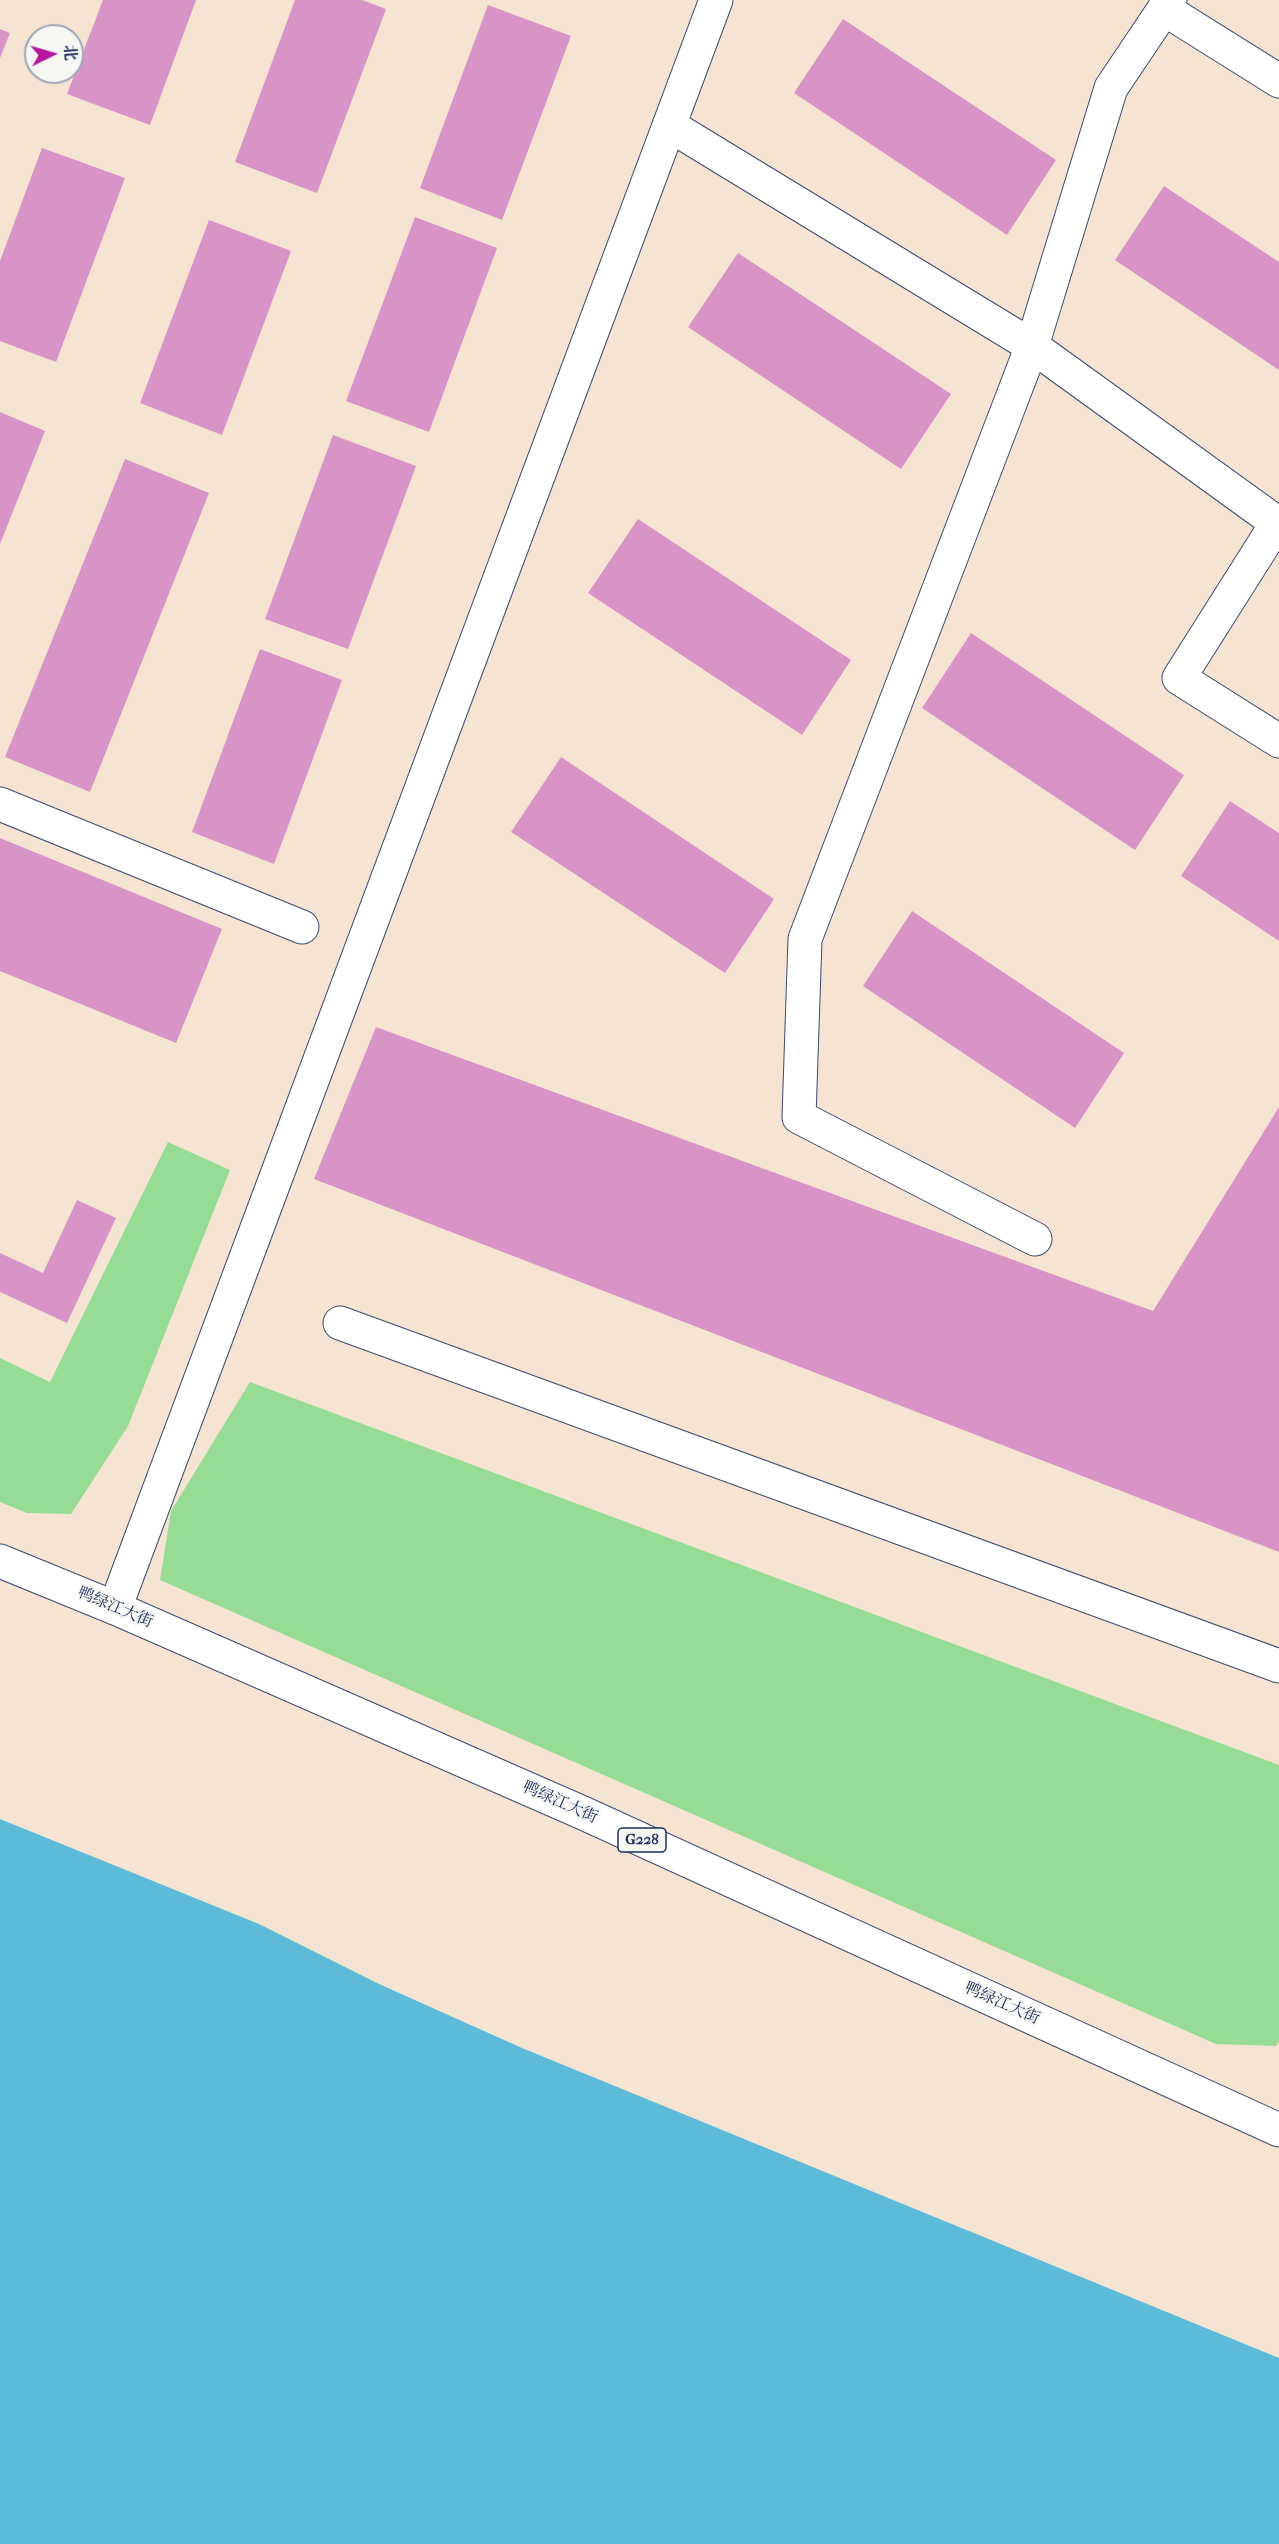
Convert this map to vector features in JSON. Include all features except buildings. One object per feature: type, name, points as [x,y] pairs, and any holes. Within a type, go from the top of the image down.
[{"type":"main road","points":[[115,1608],[716,0]]},
{"type":"main road","points":[[1035,1239],[800,1117],[805,939],[1032,346],[1112,88],[1167,4],[1279,81]]},
{"type":"main road","points":[[669,125],[1032,346],[1277,523],[1179,678],[1279,741]]},
{"type":"main road","points":[[0,804],[302,927]]},
{"type":"main road","points":[[340,1323],[1279,1666]]},
{"type":"main road","name":"鸭绿江大街","points":[[0,1561],[115,1608],[583,1813],[1279,2130]]},
{"type":"green space","points":[[168,1142],[230,1170],[128,1426],[71,1514],[27,1513],[0,1502],[0,1358],[50,1382]]},
{"type":"green space","points":[[250,1382],[1279,1765],[1279,2041],[1276,2046],[1216,2044],[160,1580],[171,1511]]},
{"type":"water","points":[[0,1819],[259,1924],[379,1984],[522,2048],[1279,2358],[1279,2544],[0,2544]]}]
